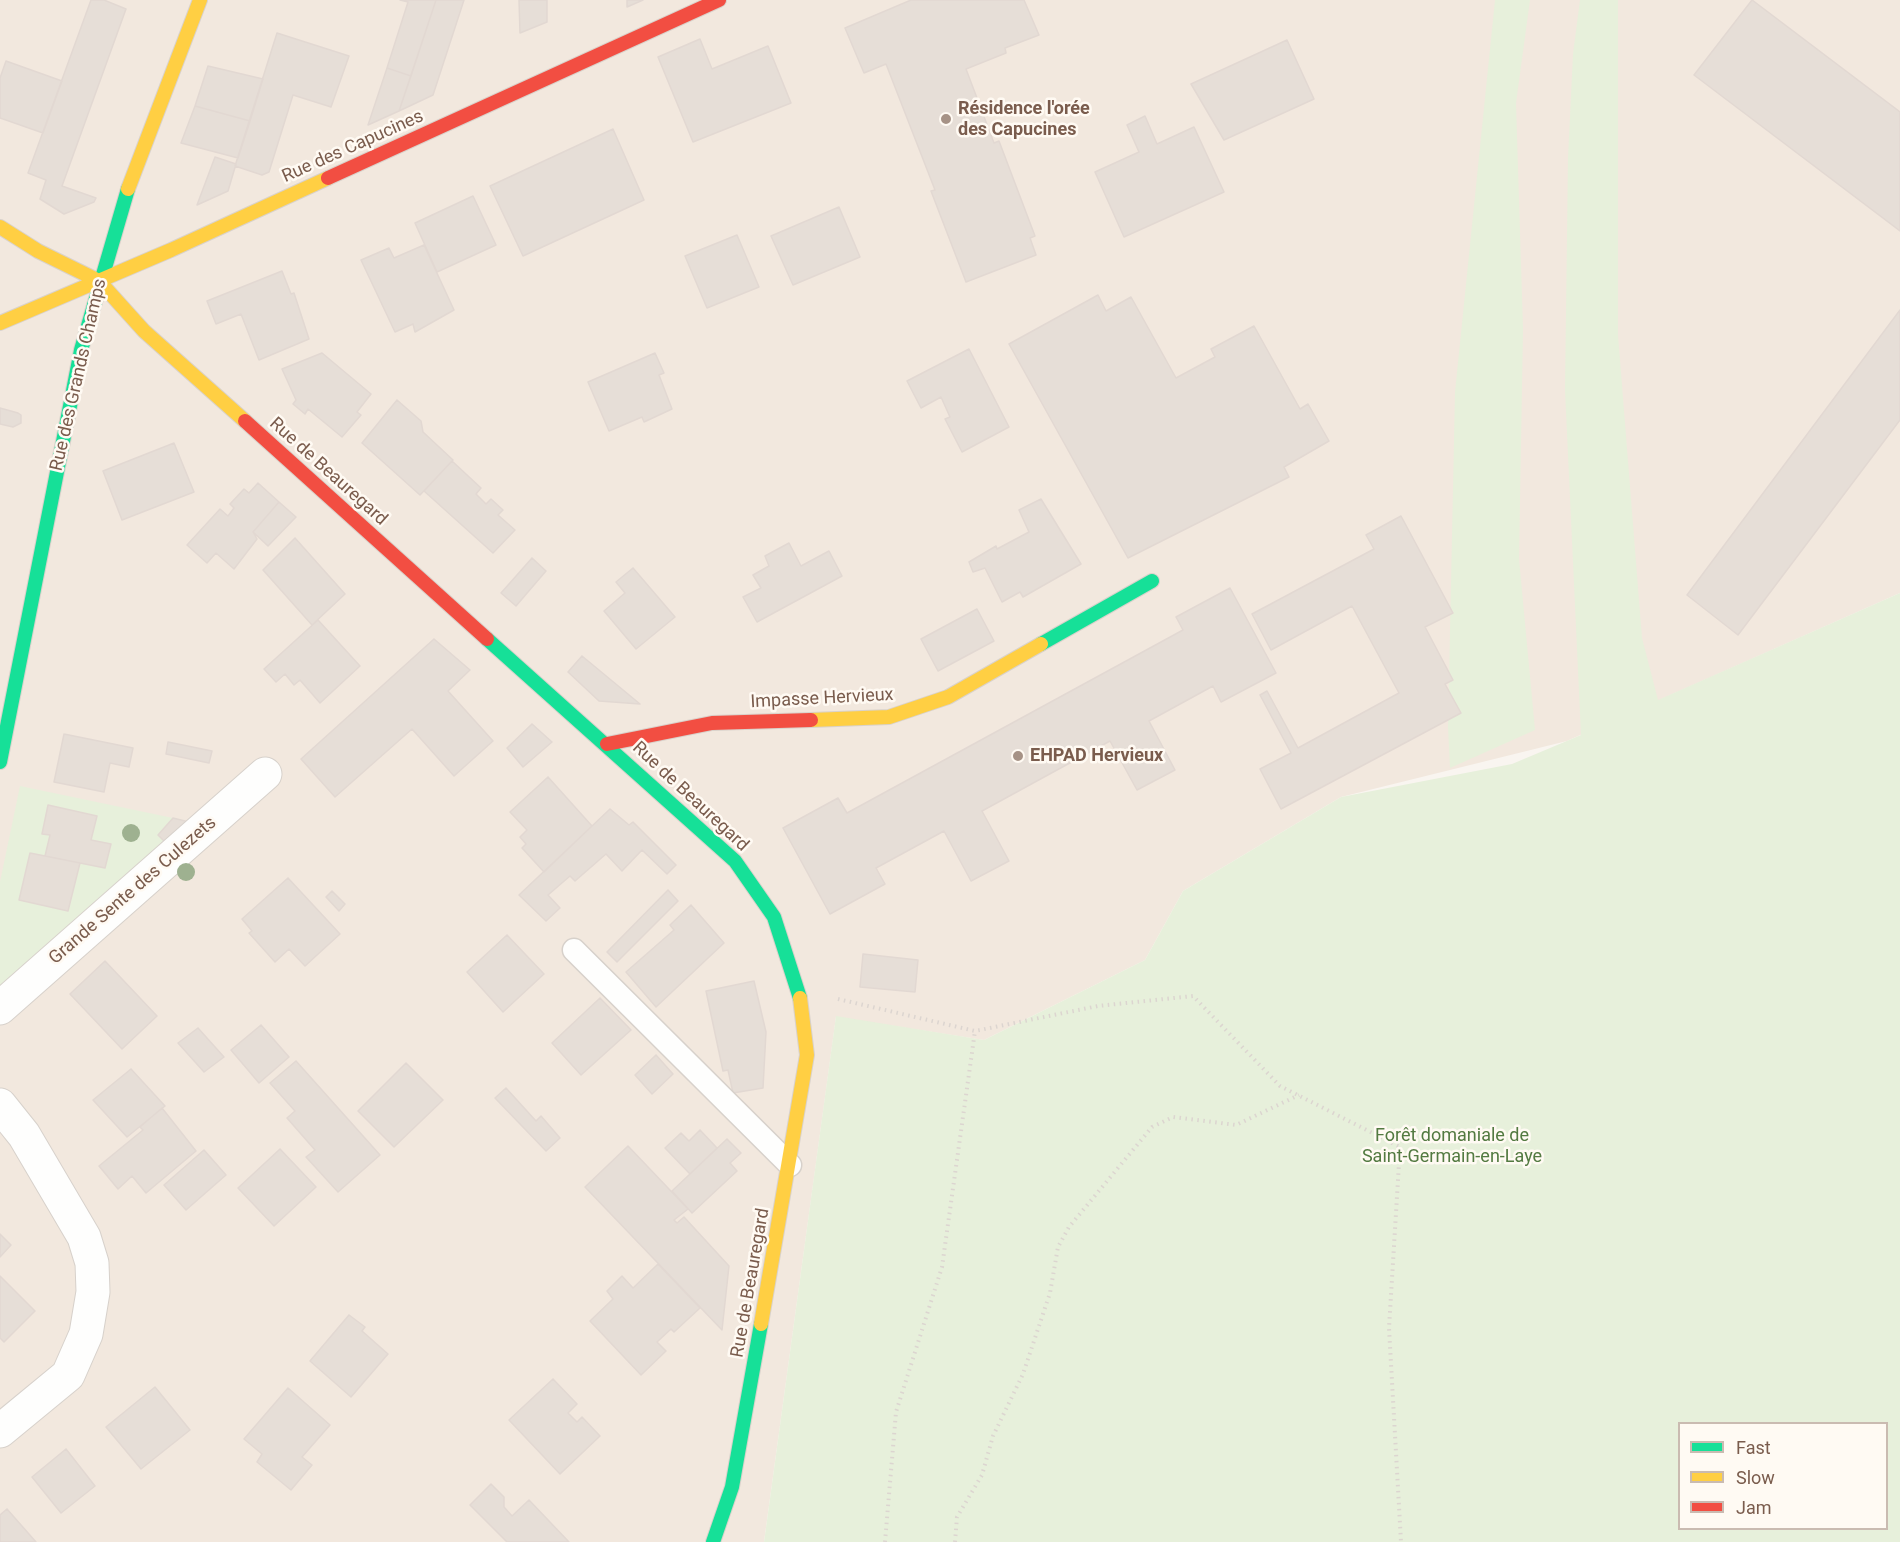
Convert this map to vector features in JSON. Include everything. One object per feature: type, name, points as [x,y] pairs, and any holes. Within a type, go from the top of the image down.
[{"type":"street","name":"Rue des Grands Champs","points":[[0,762],[81,350],[99,281],[121,208],[200,0]]},
{"type":"street","name":"Rue des Capucines","points":[[0,322],[99,281],[719,0]]},
{"type":"street","points":[[0,227],[38,251],[99,281]]},
{"type":"street","name":"Rue de Beauregard","points":[[99,281],[144,331],[735,861],[774,917],[799,990],[807,1055],[790,1165],[732,1486],[713,1542]]},
{"type":"street","name":"Impasse Hervieux","points":[[607,744],[712,723],[889,717],[948,698],[1152,581]]},
{"type":"street","name":"Grande Sente des Culezets","points":[[0,1008],[265,774]]},
{"type":"street","points":[[0,1105],[24,1135],[84,1237],[92,1263],[93,1292],[86,1334],[69,1375],[0,1431]]},
{"type":"lane","points":[[574,950],[790,1165]]},
{"type":"path","points":[[799,990],[975,1031],[1098,1006],[1193,996],[1280,1086],[1400,1147],[1389,1328],[1401,1542]]},
{"type":"path","points":[[885,1542],[896,1412],[942,1267],[975,1031]]},
{"type":"path","points":[[955,1542],[957,1517],[981,1475],[993,1436],[1023,1374],[1050,1293],[1058,1247],[1069,1227],[1152,1127],[1173,1117],[1236,1125],[1299,1095]]},
{"type":"shaded area","points":[[0,0],[1900,0],[1900,593],[1567,741],[1341,797],[1183,891],[1145,960],[984,1040],[836,1017],[764,1542],[0,1542]]},
{"type":"green space","points":[[1495,0],[1530,0],[1516,103],[1523,329],[1519,559],[1535,730],[1450,768],[1448,727],[1455,392]]},
{"type":"green space","name":"Forêt domaniale de Saint-Germain-en-Laye","points":[[1580,0],[1618,0],[1618,335],[1642,638],[1658,700],[1900,593],[1900,1542],[764,1542],[836,1016],[984,1040],[1145,960],[1183,891],[1341,797],[1512,764],[1581,735],[1565,390],[1568,158],[1573,54]]},
{"type":"green space","points":[[20,786],[173,818],[158,835],[166,843],[5,990],[0,985],[0,882]],"holes":[[[48,806],[97,817],[91,840],[111,844],[105,868],[80,863],[68,911],[19,900],[30,853],[45,856],[50,835],[42,833]]]},
{"type":"building","points":[[91,0],[104,0],[126,9],[62,186],[96,198],[94,202],[64,214],[40,199],[46,180],[28,173]]},
{"type":"building","points":[[400,0],[436,0],[411,76],[387,68],[408,2]]},
{"type":"building","points":[[436,0],[464,0],[433,95],[399,111]]},
{"type":"building","points":[[519,0],[547,0],[547,22],[520,33]]},
{"type":"building","points":[[627,0],[643,0],[627,7]]},
{"type":"building","name":"Résidence l'orée des Capucines","points":[[911,0],[1024,0],[1039,35],[1005,48],[1006,53],[966,69],[994,143],[999,141],[1035,236],[1030,238],[1036,255],[966,282],[931,191],[935,190],[886,64],[864,73],[845,28]]},
{"type":"building","points":[[1752,0],[1900,112],[1900,231],[1694,75]]},
{"type":"building","points":[[277,33],[349,56],[331,107],[293,95],[269,172],[262,175],[235,166]]},
{"type":"building","points":[[700,39],[712,69],[768,46],[791,103],[693,142],[658,57]]},
{"type":"building","points":[[1287,40],[1314,99],[1224,140],[1191,84]]},
{"type":"building","points":[[6,61],[62,81],[43,133],[0,118],[0,78]]},
{"type":"building","points":[[208,66],[263,79],[250,121],[195,106]]},
{"type":"building","points":[[387,68],[411,76],[399,111],[368,125]]},
{"type":"building","points":[[195,106],[250,121],[238,158],[181,143]]},
{"type":"building","points":[[1145,116],[1157,144],[1194,127],[1224,192],[1124,237],[1095,172],[1139,152],[1127,125]]},
{"type":"building","points":[[613,129],[644,200],[523,256],[490,186]]},
{"type":"building","points":[[215,157],[236,164],[228,191],[197,205]]},
{"type":"building","points":[[473,196],[496,245],[437,272],[415,223]]},
{"type":"building","points":[[839,207],[860,257],[793,285],[771,236]]},
{"type":"building","points":[[737,235],[759,287],[707,308],[685,256]]},
{"type":"building","points":[[424,245],[454,310],[415,332],[413,324],[395,332],[361,260],[389,248],[394,258]]},
{"type":"building","points":[[282,271],[291,294],[294,293],[309,339],[259,360],[241,314],[216,324],[207,301]]},
{"type":"building","points":[[1098,295],[1106,311],[1131,297],[1176,378],[1215,357],[1211,349],[1254,326],[1300,409],[1308,404],[1329,441],[1284,467],[1289,477],[1128,558],[1009,344]]},
{"type":"building","points":[[1900,310],[1900,420],[1738,635],[1687,595]]},
{"type":"building","points":[[969,349],[1009,427],[962,452],[945,419],[950,417],[941,397],[921,408],[907,381]]},
{"type":"building","points":[[322,353],[371,394],[357,412],[361,415],[342,437],[308,409],[305,414],[293,404],[296,400],[282,369]]},
{"type":"building","points":[[655,353],[664,373],[659,375],[672,409],[644,422],[642,417],[609,431],[588,382]]},
{"type":"building","points":[[397,400],[421,421],[423,432],[453,460],[420,495],[362,443]]},
{"type":"building","points":[[0,408],[21,415],[21,423],[13,427],[0,424]]},
{"type":"building","points":[[174,443],[194,492],[122,520],[103,471]]},
{"type":"building","points":[[452,461],[481,488],[476,494],[486,504],[491,499],[503,510],[498,515],[515,530],[493,553],[424,491]]},
{"type":"building","points":[[258,483],[279,502],[253,532],[257,539],[234,569],[216,553],[207,563],[187,545],[220,509],[228,516],[234,508],[230,504],[244,489],[249,493]]},
{"type":"building","points":[[1041,499],[1081,564],[1023,597],[1020,592],[1002,602],[985,568],[973,572],[969,562],[996,546],[997,549],[1029,532],[1019,510]]},
{"type":"building","points":[[279,502],[296,517],[268,546],[253,532]]},
{"type":"building","points":[[1401,516],[1453,613],[1425,627],[1453,680],[1445,684],[1461,713],[1281,809],[1260,769],[1291,753],[1260,695],[1267,691],[1298,748],[1399,693],[1352,606],[1271,650],[1252,614],[1374,549],[1366,535]]},
{"type":"building","points":[[295,538],[345,594],[312,625],[263,570]]},
{"type":"building","points":[[789,543],[801,566],[829,551],[842,576],[757,622],[743,597],[761,588],[753,575],[769,566],[765,556]]},
{"type":"building","points":[[532,558],[546,571],[516,606],[501,593]]},
{"type":"building","points":[[633,568],[675,617],[636,649],[604,611],[625,593],[616,582]]},
{"type":"building","name":"EHPAD Hervieux","points":[[1230,588],[1276,673],[1221,702],[1213,686],[1149,721],[1175,770],[1137,790],[1110,741],[982,811],[1009,861],[971,881],[944,831],[876,868],[885,884],[830,914],[783,828],[838,798],[847,813],[1183,630],[1176,617]]},
{"type":"building","points":[[977,609],[994,641],[938,671],[921,639]]},
{"type":"building","points":[[318,620],[360,666],[320,703],[300,680],[294,685],[285,674],[276,682],[264,669]]},
{"type":"building","points":[[434,639],[470,670],[448,691],[493,741],[454,776],[412,729],[335,797],[301,759]]},
{"type":"building","points":[[582,656],[640,704],[599,701],[568,672]]},
{"type":"building","points":[[532,724],[552,742],[523,767],[507,748]]},
{"type":"building","points":[[64,734],[133,748],[129,767],[110,763],[104,792],[54,782]]},
{"type":"building","points":[[168,742],[212,751],[209,763],[166,754]]},
{"type":"building","points":[[548,777],[592,826],[544,872],[522,848],[526,844],[520,837],[527,830],[510,812]]},
{"type":"building","points":[[48,805],[97,816],[91,840],[111,844],[105,868],[45,856],[50,835],[42,834]]},
{"type":"building","points":[[610,809],[629,825],[633,822],[676,865],[667,874],[642,850],[622,871],[606,854],[575,881],[570,876],[548,895],[560,908],[546,921],[519,895]]},
{"type":"building","points":[[173,818],[189,822],[166,843],[158,835]]},
{"type":"building","points":[[30,853],[80,863],[68,911],[19,900]]},
{"type":"building","points":[[288,878],[340,934],[305,966],[289,949],[275,962],[249,933],[252,931],[242,919]]},
{"type":"building","points":[[668,890],[678,901],[617,962],[607,952]]},
{"type":"building","points":[[332,891],[345,904],[339,911],[326,897]]},
{"type":"building","points":[[691,905],[724,943],[656,1007],[626,972],[674,930],[670,925]]},
{"type":"building","points":[[507,935],[544,974],[503,1012],[467,972]]},
{"type":"building","points":[[863,954],[918,960],[915,992],[860,987]]},
{"type":"building","points":[[105,961],[157,1016],[122,1049],[70,994]]},
{"type":"building","points":[[754,981],[766,1032],[763,1088],[733,1093],[728,1070],[723,1071],[706,991]]},
{"type":"building","points":[[600,998],[631,1030],[581,1075],[552,1043]]},
{"type":"building","points":[[261,1025],[289,1057],[259,1083],[231,1050]]},
{"type":"building","points":[[198,1028],[224,1057],[204,1072],[178,1043]]},
{"type":"building","points":[[656,1055],[673,1074],[652,1094],[635,1075]]},
{"type":"building","points":[[296,1061],[380,1155],[338,1192],[306,1157],[315,1150],[287,1118],[295,1111],[270,1083]]},
{"type":"building","points":[[406,1063],[443,1100],[394,1147],[358,1111]]},
{"type":"building","points":[[131,1069],[165,1106],[127,1137],[93,1100]]},
{"type":"building","points":[[506,1088],[536,1121],[541,1116],[560,1138],[546,1151],[495,1098]]},
{"type":"building","points":[[162,1108],[196,1151],[146,1193],[132,1176],[118,1189],[99,1166],[143,1130],[140,1127]]},
{"type":"building","points":[[700,1130],[717,1148],[690,1174],[665,1148],[681,1133],[689,1141]]},
{"type":"building","points":[[727,1139],[741,1153],[730,1163],[737,1171],[692,1213],[672,1191]]},
{"type":"building","points":[[628,1146],[688,1209],[674,1220],[677,1223],[684,1217],[729,1266],[722,1330],[585,1187]]},
{"type":"building","points":[[280,1149],[316,1187],[274,1226],[238,1188]]},
{"type":"building","points":[[204,1150],[226,1175],[186,1210],[164,1185]]},
{"type":"building","points":[[0,1234],[11,1245],[0,1257]]},
{"type":"building","points":[[658,1264],[700,1308],[674,1332],[671,1329],[657,1342],[666,1351],[641,1375],[590,1321],[613,1299],[607,1291],[622,1276],[633,1288]]},
{"type":"building","points":[[0,1276],[35,1311],[4,1342],[0,1338]]},
{"type":"building","points":[[349,1315],[365,1327],[362,1331],[388,1354],[351,1397],[310,1361]]},
{"type":"building","points":[[553,1379],[577,1404],[568,1413],[577,1422],[582,1417],[600,1436],[560,1474],[509,1420]]},
{"type":"building","points":[[155,1387],[190,1430],[141,1469],[106,1427]]},
{"type":"building","points":[[288,1388],[330,1425],[302,1457],[312,1465],[291,1490],[257,1462],[262,1454],[244,1439]]},
{"type":"building","points":[[66,1449],[95,1486],[61,1513],[32,1477]]},
{"type":"building","points":[[491,1484],[504,1497],[504,1507],[512,1516],[529,1500],[569,1542],[507,1542],[470,1505]]},
{"type":"building","points":[[7,1509],[36,1542],[0,1542],[0,1515]]},
{"type":"traffic: fast","points":[[0,762],[81,350],[128,189]]},
{"type":"traffic: fast","points":[[1041,644],[1152,581]]},
{"type":"traffic: fast","points":[[487,639],[735,861],[774,917],[800,998]]},
{"type":"traffic: fast","points":[[713,1542],[732,1487],[761,1324]]},
{"type":"traffic: slow","points":[[128,189],[200,0]]},
{"type":"traffic: slow","points":[[0,323],[171,250],[328,178]]},
{"type":"traffic: slow","points":[[0,227],[38,251],[99,281],[144,331],[245,421]]},
{"type":"traffic: slow","points":[[811,720],[889,717],[948,697],[1041,644]]},
{"type":"traffic: slow","points":[[761,1324],[807,1055],[800,998]]},
{"type":"traffic: jam","points":[[328,178],[719,0]]},
{"type":"traffic: jam","points":[[245,421],[487,639]]},
{"type":"traffic: jam","points":[[607,744],[712,723],[811,720]]},
{"type":"place","name":"Résidence l'orée des Capucines","points":[[946,119]]},
{"type":"place","name":"EHPAD Hervieux","points":[[1018,756]]}]
